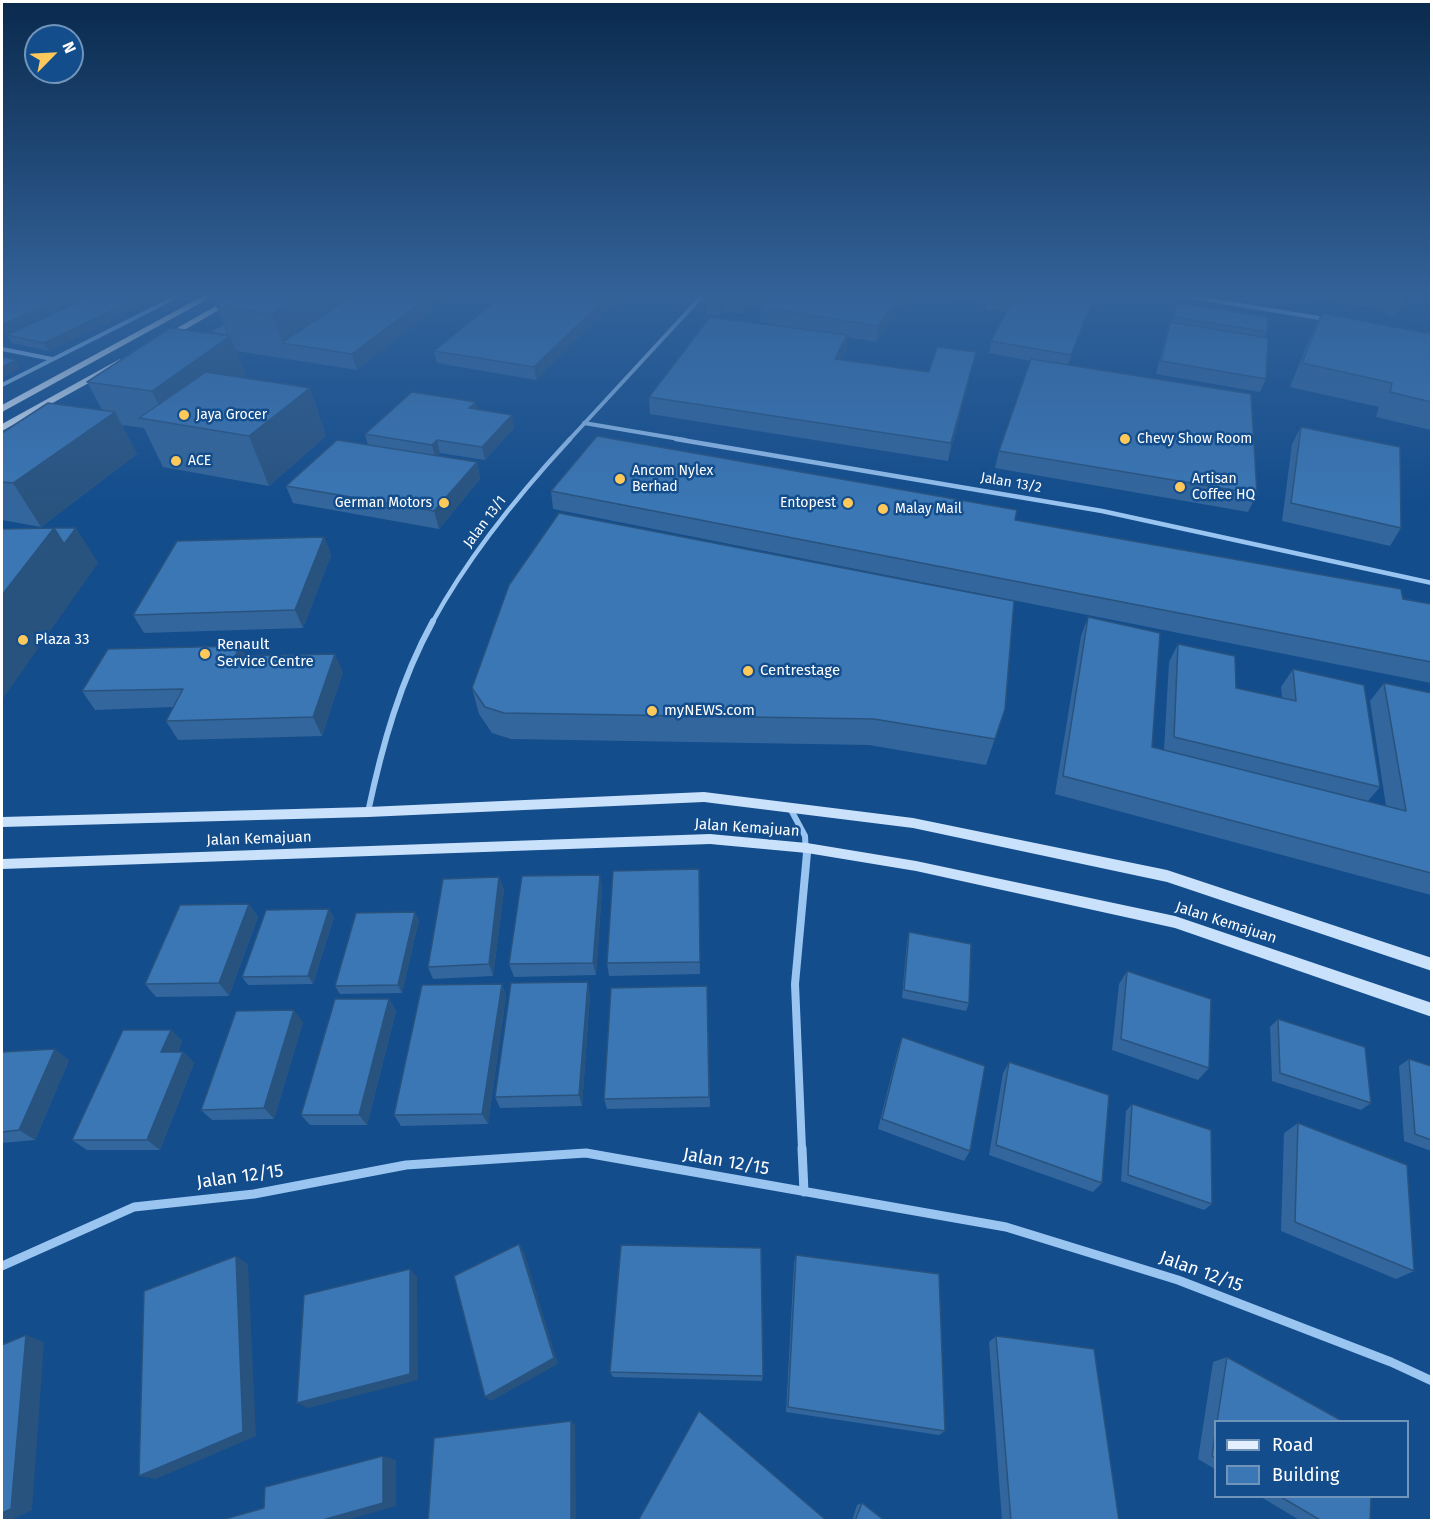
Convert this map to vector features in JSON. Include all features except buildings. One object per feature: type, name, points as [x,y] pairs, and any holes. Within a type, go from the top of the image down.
[{"type":"main road","points":[[2,409],[81,366]]},
{"type":"main road","points":[[2,428],[113,366]]},
{"type":"main road","name":"Jalan Kemajuan","points":[[2,822],[368,812],[704,797],[913,823],[1167,876],[1431,965]]},
{"type":"main road","name":"Jalan Kemajuan","points":[[2,864],[710,839],[807,848],[916,866],[1175,922],[1431,1010]]},
{"type":"street","points":[[2,384],[39,366]]},
{"type":"street","name":"Jalan 13/1","points":[[368,812],[378,763],[395,710],[415,658],[440,608],[499,521],[539,472],[637,366]]},
{"type":"street","name":"Jalan 13/2","points":[[584,423],[1102,511],[1431,583]]},
{"type":"street","points":[[789,806],[805,836],[807,848],[795,984],[804,1192]]},
{"type":"street","name":"Jalan 12/15","points":[[2,1266],[134,1207],[254,1194],[406,1165],[586,1153],[1006,1227],[1178,1280],[1391,1362],[1431,1381]]},
{"type":"place","name":"Jaya Grocer","points":[[184,415]]},
{"type":"place","name":"Chevy Show Room","points":[[1125,439]]},
{"type":"place","name":"ACE","points":[[176,461]]},
{"type":"place","name":"Ancom Nylex Berhad","points":[[620,479]]},
{"type":"place","name":"Artisan Coffee HQ","points":[[1180,487]]},
{"type":"place","name":"German Motors","points":[[444,503]]},
{"type":"place","name":"Entopest","points":[[848,503]]},
{"type":"place","name":"Malay Mail","points":[[883,509]]},
{"type":"place","name":"Plaza 33","points":[[23,640]]},
{"type":"place","name":"Renault Service Centre","points":[[205,654]]},
{"type":"place","name":"Centrestage","points":[[748,671]]},
{"type":"place","name":"myNEWS.com","points":[[652,711]]}]
